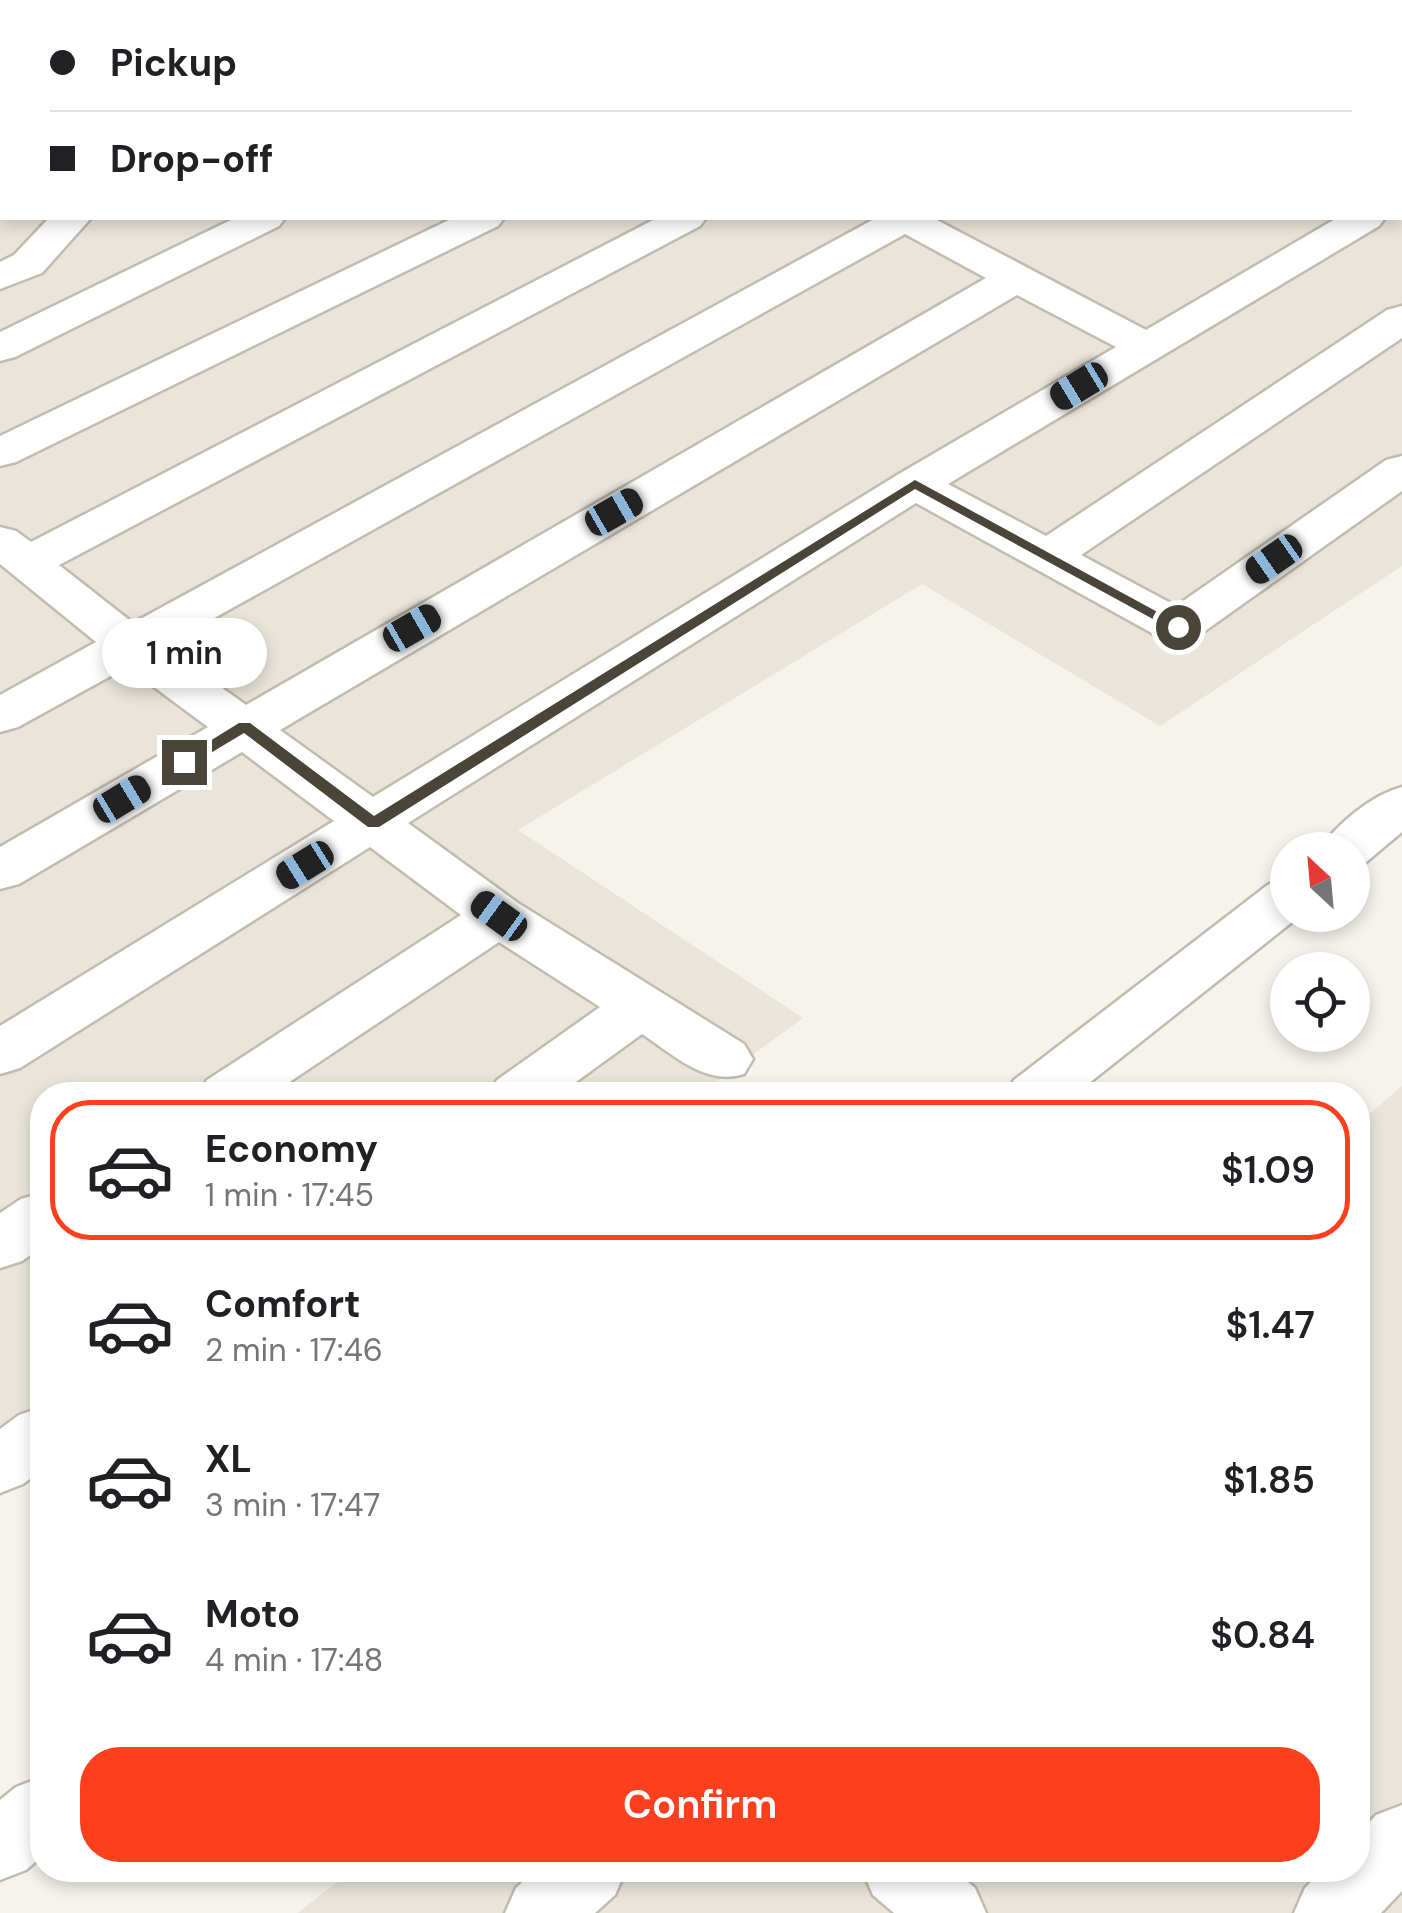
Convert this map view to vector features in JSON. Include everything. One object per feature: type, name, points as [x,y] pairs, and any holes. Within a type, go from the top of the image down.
[{"type":"street","points":[[0,277],[28,264],[69,220]]},
{"type":"street","points":[[0,348],[262,220]]},
{"type":"street","points":[[0,453],[480,220]]},
{"type":"street","points":[[682,220],[13,552],[130,645],[499,916],[724,1059]]},
{"type":"street","points":[[0,716],[901,220]]},
{"type":"street","points":[[909,220],[1145,346]]},
{"type":"street","points":[[0,1053],[915,484],[1361,220]]},
{"type":"street","points":[[0,872],[1016,278]]},
{"type":"street","points":[[1050,555],[1402,319]]},
{"type":"street","points":[[915,484],[1178,627],[1402,470]]},
{"type":"street","points":[[1368,832],[1402,804]]},
{"type":"street","points":[[1051,1082],[1270,911]]},
{"type":"street","points":[[246,1082],[499,916]]},
{"type":"street","points":[[535,1082],[639,1008]]},
{"type":"street","points":[[0,1244],[30,1224]]},
{"type":"street","points":[[0,1465],[30,1443]]},
{"type":"street","points":[[0,1846],[30,1821]]},
{"type":"street","points":[[1370,1873],[1402,1840]]},
{"type":"street","points":[[542,1913],[576,1882]]},
{"type":"street","points":[[1332,1913],[1362,1882]]},
{"type":"shaded area","points":[[0,220],[1402,220],[1402,566],[1160,726],[922,584],[518,830],[803,1018],[716,1082],[30,1082],[30,1455],[0,1478]]},
{"type":"shaded area","points":[[1402,1086],[1402,1913],[298,1913],[337,1882],[1370,1882],[1370,1114]]},
{"type":"route","points":[[184,762],[245,726],[373,823],[915,484],[1178,627]]}]
